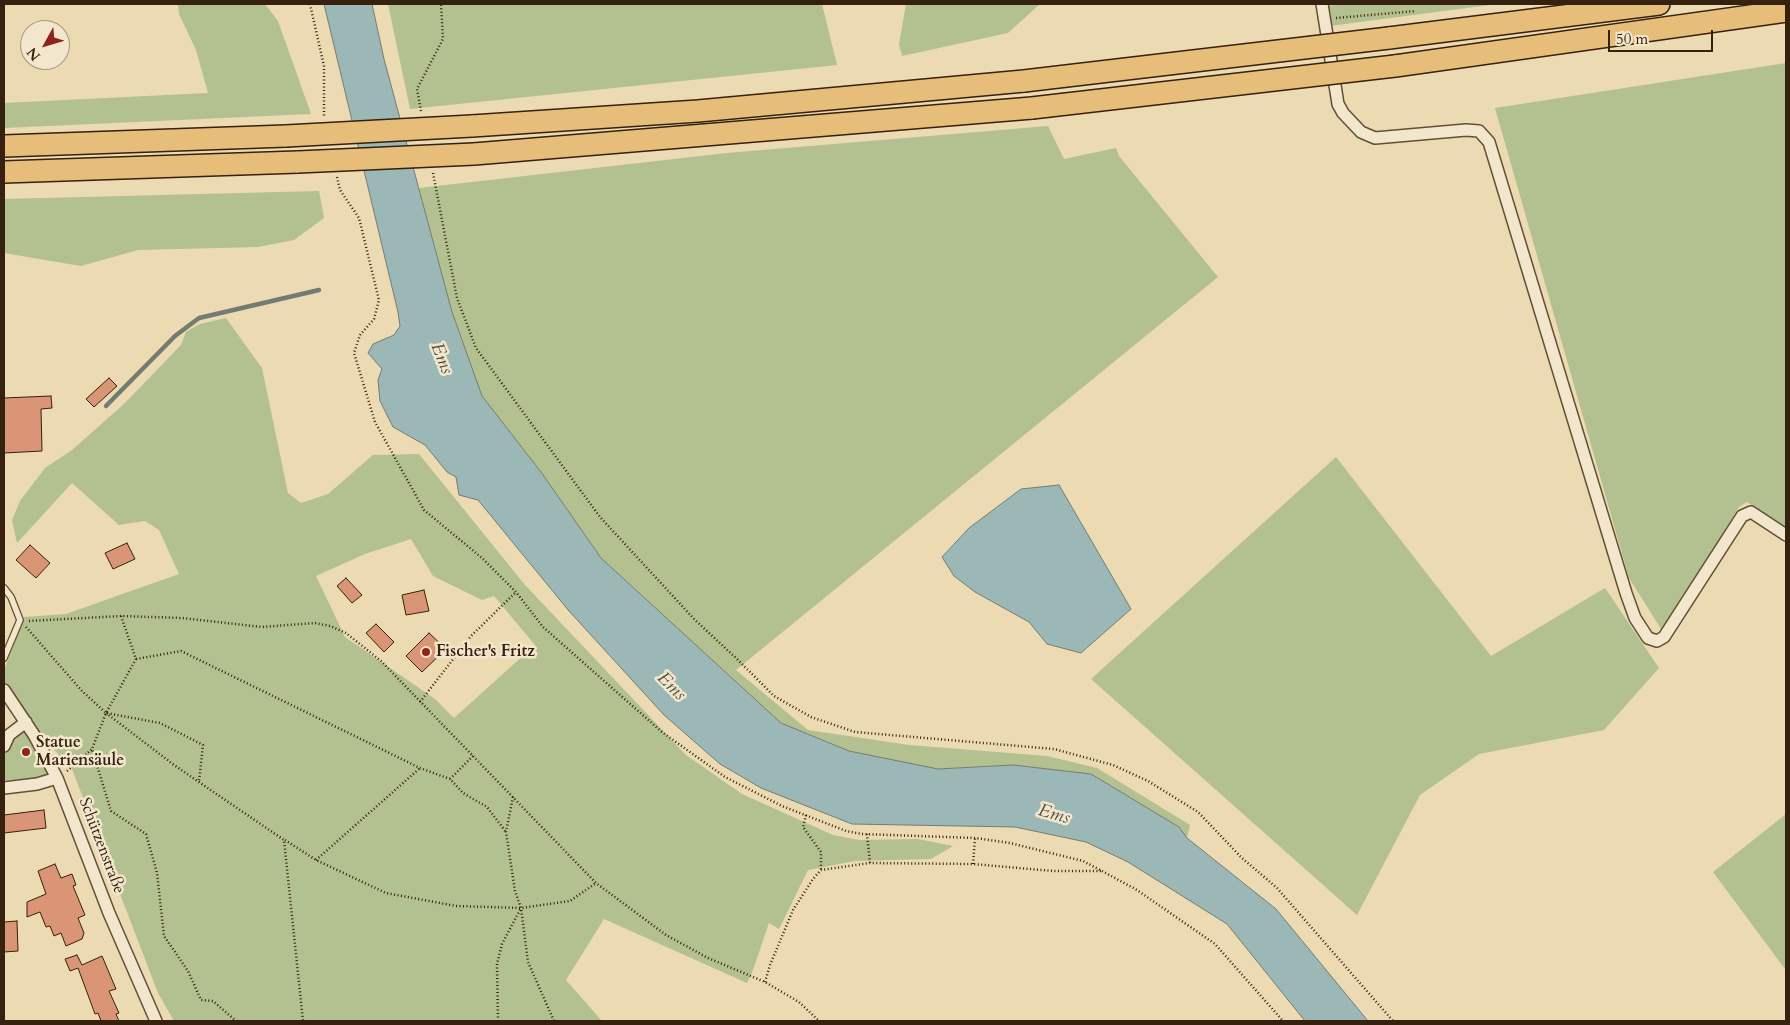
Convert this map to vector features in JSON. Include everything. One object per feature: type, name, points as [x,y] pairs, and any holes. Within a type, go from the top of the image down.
[{"type":"highway","points":[[4,146],[286,136],[698,111],[1024,81],[1659,4]]},
{"type":"highway","points":[[4,172],[474,154],[1032,108],[1395,66],[1786,11]]},
{"type":"street","points":[[1322,4],[1338,104],[1343,114],[1361,132],[1375,138],[1466,130],[1479,131],[1489,142],[1626,593],[1635,618],[1648,638],[1657,641],[1664,637],[1742,516],[1751,512],[1786,535]]},
{"type":"street","name":"Schützenstraße","points":[[4,690],[62,774],[113,922],[156,1021]]},
{"type":"street","points":[[4,746],[9,735],[26,722]]},
{"type":"street","points":[[4,788],[38,784],[62,774]]},
{"type":"lane","points":[[4,588],[11,597],[20,620],[4,658]]},
{"type":"path","points":[[310,4],[324,66],[322,111],[324,120]]},
{"type":"path","points":[[422,118],[417,90],[443,38],[441,4]]},
{"type":"path","points":[[1324,18],[1416,10]]},
{"type":"path","points":[[431,165],[457,298],[476,348],[600,518],[695,620],[774,696],[811,717],[855,732],[1054,749],[1113,765],[1148,781],[1198,812],[1242,858],[1277,888],[1393,1021]]},
{"type":"path","points":[[336,172],[340,190],[359,218],[379,300],[374,319],[360,335],[354,353],[375,422],[424,510],[482,558],[516,592],[543,627],[662,732],[725,777],[782,806],[846,831],[867,834],[975,838],[1049,851],[1083,861],[1102,870],[1137,890],[1215,944],[1283,1021]]},
{"type":"path","points":[[420,702],[471,636],[495,610],[516,592]]},
{"type":"path","points":[[20,620],[34,621],[121,616],[182,618],[262,627],[315,623],[330,626],[346,633],[381,662],[596,883],[666,934],[708,958],[765,982],[798,1002],[819,1021]]},
{"type":"path","points":[[62,774],[92,749],[106,713],[136,659],[121,616]]},
{"type":"path","points":[[20,620],[82,691],[106,713],[199,782],[284,840],[316,860],[386,893],[456,906],[521,908],[570,900],[596,883]]},
{"type":"path","points":[[136,659],[181,651],[420,768],[450,779],[463,793],[486,807],[506,832]]},
{"type":"path","points":[[106,713],[160,723],[203,745],[199,782]]},
{"type":"path","points":[[92,749],[111,810],[146,834],[157,873],[164,936],[188,970],[201,1000],[213,1001],[236,1021]]},
{"type":"path","points":[[450,779],[473,756]]},
{"type":"path","points":[[316,860],[420,768]]},
{"type":"path","points":[[513,797],[506,832],[515,891],[521,908],[528,962],[554,1021]]},
{"type":"path","points":[[806,815],[803,827],[821,852],[821,870]]},
{"type":"path","points":[[867,834],[870,863]]},
{"type":"path","points":[[972,864],[975,838]]},
{"type":"path","points":[[284,840],[302,1021]]},
{"type":"path","points":[[765,982],[770,965],[793,910],[821,870],[870,863],[972,864],[1053,871],[1102,870]]},
{"type":"path","points":[[498,1021],[497,964],[502,944],[521,908]]},
{"type":"green space","points":[[178,4],[265,4],[278,21],[311,114],[4,128],[4,103],[208,93],[196,50],[179,14]]},
{"type":"green space","points":[[388,4],[822,4],[837,65],[410,109]]},
{"type":"green space","points":[[906,4],[1040,4],[1008,33],[902,56],[899,44]]},
{"type":"green space","points":[[1346,4],[1497,4],[1330,26],[1327,6]]},
{"type":"green space","points":[[1786,63],[1786,527],[1747,502],[1739,507],[1663,632],[1629,578],[1495,108]]},
{"type":"green space","points":[[1048,126],[1064,159],[1116,148],[1119,156],[1218,277],[736,670],[808,730],[909,745],[1047,756],[1097,768],[1190,825],[1187,838],[1179,827],[1091,774],[1013,765],[938,769],[849,751],[781,723],[601,558],[541,472],[482,396],[452,312],[419,188],[727,153]]},
{"type":"green space","points":[[319,191],[324,218],[294,240],[258,247],[138,250],[81,266],[4,253],[4,199]]},
{"type":"green space","points":[[226,318],[262,368],[288,493],[301,503],[328,494],[373,455],[419,454],[525,585],[686,755],[742,794],[833,835],[859,840],[918,839],[953,846],[931,859],[855,861],[808,870],[779,929],[769,923],[747,983],[604,919],[566,980],[602,1021],[174,1021],[158,993],[72,769],[33,727],[4,685],[4,670],[24,617],[66,614],[179,574],[159,530],[145,521],[119,525],[72,483],[17,543],[12,520],[20,501],[45,468],[72,450],[124,404],[181,345],[186,332],[200,324]],"holes":[[[411,539],[433,576],[482,600],[494,596],[535,645],[454,718],[435,699],[345,637],[316,576],[365,554]]]},
{"type":"green space","points":[[1336,457],[1491,656],[1605,588],[1659,668],[1604,730],[1479,754],[1420,795],[1357,915],[1091,679]]},
{"type":"green space","points":[[26,722],[57,778],[4,780],[4,752]]},
{"type":"green space","points":[[1786,814],[1786,968],[1785,969],[1713,872]]},
{"type":"water","name":"Ems","points":[[324,4],[372,4],[384,59],[452,312],[482,396],[541,472],[601,558],[781,723],[849,751],[938,769],[1013,765],[1091,774],[1179,827],[1187,838],[1276,909],[1368,1021],[1305,1021],[1227,924],[1128,862],[1086,842],[1015,827],[852,824],[761,788],[720,764],[664,715],[569,611],[478,500],[459,495],[456,477],[447,472],[425,445],[393,427],[380,401],[378,380],[382,369],[368,353],[373,344],[394,335],[400,326]]},
{"type":"water","points":[[1059,485],[1131,609],[1081,653],[1047,644],[1029,622],[975,592],[954,576],[942,557],[969,528],[1021,489]]},
{"type":"building","points":[[109,378],[117,386],[94,407],[86,399]]},
{"type":"building","points":[[51,396],[52,408],[41,409],[42,451],[4,453],[4,398]]},
{"type":"building","points":[[127,543],[135,559],[113,569],[105,553]]},
{"type":"building","points":[[30,545],[50,563],[36,578],[16,560]]},
{"type":"building","points":[[346,578],[362,595],[352,603],[337,586]]},
{"type":"building","points":[[424,590],[429,611],[406,615],[402,595]]},
{"type":"building","points":[[376,624],[394,642],[384,652],[366,633]]},
{"type":"building","name":"Fischer's Fritz","points":[[429,633],[446,649],[422,672],[406,656]]},
{"type":"building","points":[[44,810],[46,828],[4,833],[4,815]]},
{"type":"building","points":[[55,864],[61,878],[72,874],[76,885],[73,886],[85,915],[78,918],[84,933],[82,939],[66,946],[61,933],[54,936],[50,926],[46,927],[40,912],[27,917],[27,902],[46,894],[38,871]]},
{"type":"building","points":[[17,921],[18,951],[4,952],[4,922]]},
{"type":"building","points":[[77,955],[82,965],[102,956],[116,989],[109,991],[119,1013],[116,1014],[119,1021],[101,1021],[98,1013],[95,1014],[78,968],[70,971],[65,959]]},
{"type":"waterway","points":[[106,406],[175,336],[199,318],[319,290]]},
{"type":"place","name":"Fischer's Fritz","points":[[426,652]]},
{"type":"place","name":"Statue Mariensäule","points":[[26,752]]}]
